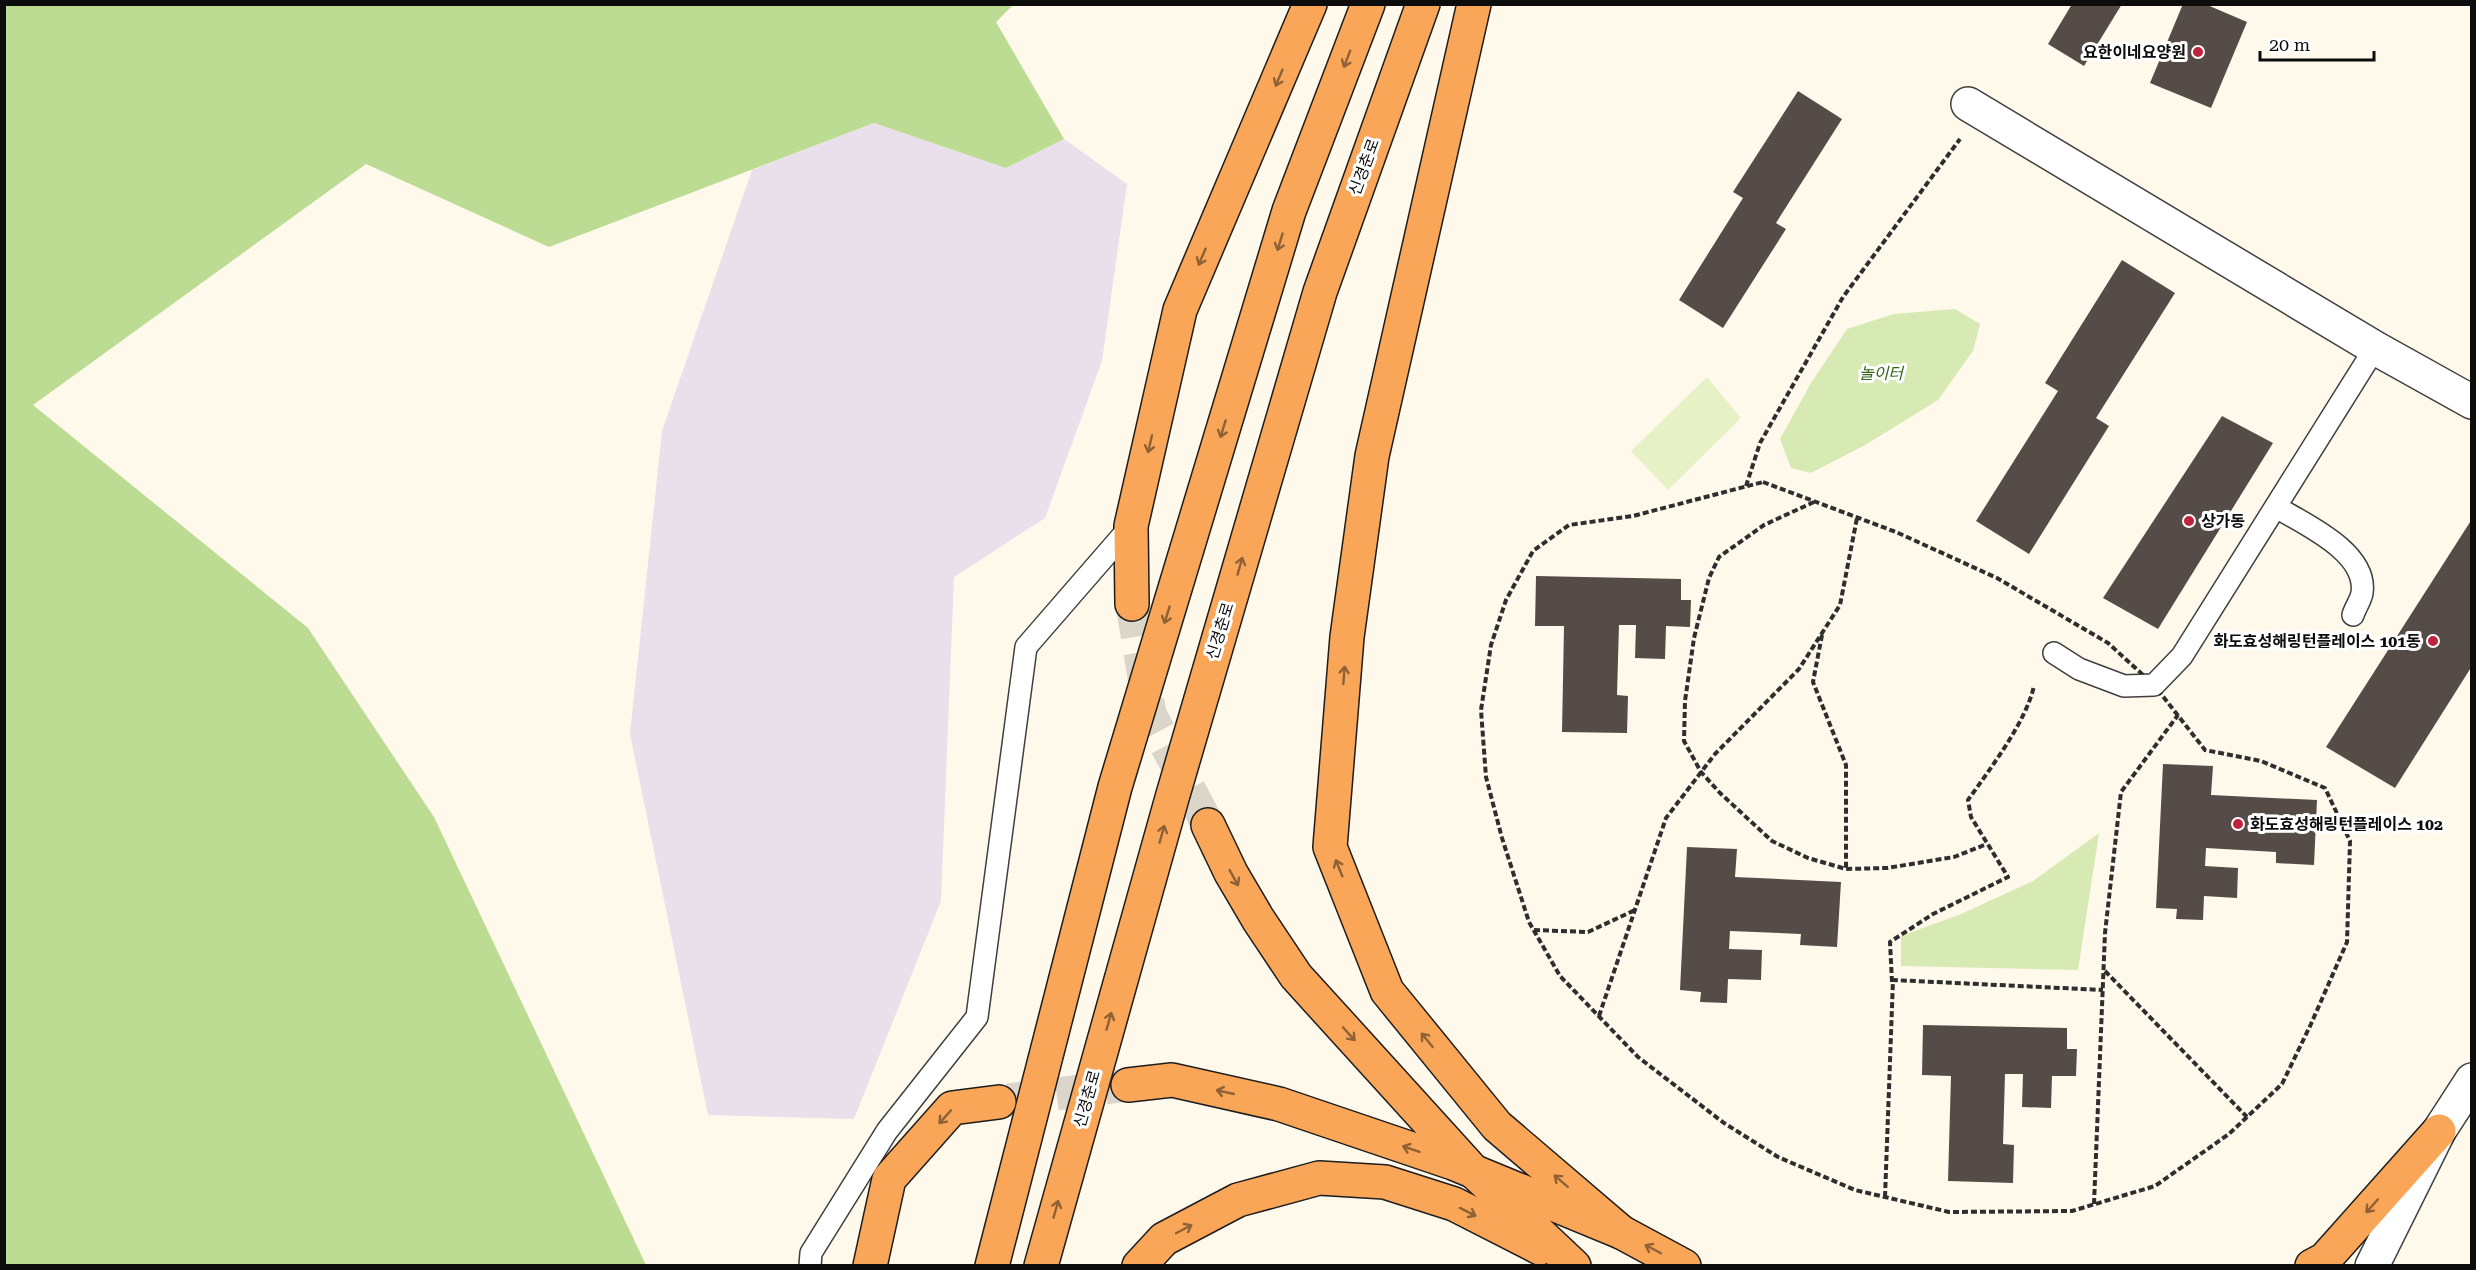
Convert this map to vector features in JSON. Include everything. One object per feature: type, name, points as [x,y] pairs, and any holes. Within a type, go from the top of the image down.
[{"type":"highway","points":[[1132,604],[1131,526],[1180,310],[1310,4]]},
{"type":"highway","points":[[992,1266],[1118,776],[1289,211],[1368,4]]},
{"type":"highway","name":"신경춘로","points":[[1041,1266],[1172,798],[1320,292],[1423,4]]},
{"type":"highway","points":[[1474,4],[1372,456],[1347,637],[1330,847],[1387,991],[1497,1126],[1621,1232]]},
{"type":"highway","points":[[1209,825],[1231,873],[1252,910],[1296,976],[1474,1172],[1574,1266]]},
{"type":"highway","points":[[1128,1085],[1172,1080],[1279,1104],[1474,1172],[1621,1232],[1684,1266]]},
{"type":"highway","points":[[870,1266],[889,1179],[952,1108],[999,1102]]},
{"type":"highway","points":[[2312,1266],[2325,1258],[2439,1131]]},
{"type":"highway","points":[[1140,1266],[1164,1239],[1238,1200],[1319,1178],[1385,1182],[1454,1204],[1574,1266]]},
{"type":"street","points":[[1975,108],[2375,348],[2472,402]]},
{"type":"street","points":[[2372,1266],[2439,1131],[2472,1080]]},
{"type":"lane","points":[[2054,652],[2079,669],[2124,686],[2154,685],[2182,656],[2375,348]]},
{"type":"lane","points":[[2276,507],[2341,547],[2359,570],[2362,592],[2353,615]]},
{"type":"lane","points":[[810,1266],[811,1253],[887,1131],[977,1017],[1026,647],[1131,526]]},
{"type":"path","points":[[1746,487],[1760,443],[1843,297],[1975,108]]},
{"type":"path","points":[[1763,482],[1815,502],[1896,532],[1997,578],[2108,644],[2154,685],[2205,750],[2261,761],[2325,788],[2350,841],[2347,942],[2312,1024],[2282,1084],[2229,1134],[2155,1186],[2072,1211],[1949,1212],[1855,1190],[1778,1157],[1724,1123],[1638,1057],[1560,976],[1529,922],[1502,838],[1486,777],[1481,710],[1491,645],[1506,600],[1533,551],[1569,525],[1633,516],[1763,482]]},
{"type":"path","points":[[1815,502],[1764,525],[1719,557],[1709,578],[1694,638],[1685,701],[1684,741],[1701,772],[1720,794],[1772,841],[1808,858],[1846,869],[1887,868],[1954,857],[1987,844]]},
{"type":"path","points":[[1599,1016],[1666,818],[1715,754],[1799,669],[1840,605],[1857,518]]},
{"type":"path","points":[[1823,631],[1813,682],[1846,765],[1846,869]]},
{"type":"path","points":[[1893,988],[1890,942],[1933,914],[2008,877],[1971,817],[1968,800],[2000,754],[2031,699],[2034,686]]},
{"type":"path","points":[[2094,1204],[2106,933],[2121,792],[2178,715]]},
{"type":"path","points":[[1534,930],[1588,932],[1635,909]]},
{"type":"path","points":[[2104,970],[2247,1117]]},
{"type":"path","points":[[1885,1197],[1893,980],[2103,990]]},
{"type":"shaded area","points":[[874,123],[1006,168],[1064,139],[1127,184],[1102,361],[1045,518],[954,577],[941,901],[854,1119],[708,1115],[630,734],[662,431],[752,170]]},
{"type":"green space","points":[[5,4],[1013,5],[996,22],[1064,139],[1006,168],[874,123],[549,247],[366,164],[33,405],[308,628],[434,817],[646,1265],[5,1265]]},
{"type":"green space","name":"놀이터","points":[[1955,309],[1980,324],[1973,351],[1938,400],[1867,444],[1811,473],[1791,468],[1780,439],[1811,383],[1847,329],[1894,314]]},
{"type":"green space","points":[[1707,377],[1741,418],[1668,490],[1631,451]]},
{"type":"green space","points":[[2099,833],[2078,970],[1901,966],[1901,936],[1961,914],[2033,881]]},
{"type":"building","name":"요한이네요양원","points":[[2072,4],[2122,4],[2084,66],[2048,44]]},
{"type":"building","name":"요한이네요양원","points":[[2183,4],[2205,4],[2247,22],[2211,108],[2150,83]]},
{"type":"building","points":[[1798,91],[1842,119],[1776,223],[1786,229],[1723,328],[1679,300],[1743,198],[1733,192]]},
{"type":"building","points":[[2122,260],[2175,293],[2096,418],[2109,426],[2029,554],[1976,521],[2058,391],[2045,383]]},
{"type":"building","name":"상가동","points":[[2222,416],[2273,443],[2158,629],[2103,598]]},
{"type":"building","name":"화도효성해링턴플레이스 101동","points":[[2472,519],[2472,666],[2395,788],[2326,747]]},
{"type":"building","points":[[1536,576],[1681,579],[1681,600],[1691,600],[1690,627],[1666,626],[1665,659],[1635,658],[1636,625],[1619,625],[1617,695],[1628,696],[1627,733],[1562,732],[1564,626],[1535,626]]},
{"type":"building","name":"화도효성해링턴플레이스 102","points":[[2163,764],[2213,766],[2211,795],[2317,800],[2314,865],[2276,863],[2276,852],[2206,848],[2205,866],[2238,868],[2237,898],[2204,896],[2203,920],[2176,919],[2177,909],[2156,908]]},
{"type":"building","points":[[1687,847],[1737,849],[1735,877],[1841,882],[1837,947],[1800,945],[1801,934],[1730,931],[1729,949],[1762,950],[1761,980],[1728,979],[1727,1003],[1700,1002],[1701,992],[1680,990]]},
{"type":"building","points":[[1923,1025],[2067,1028],[2067,1049],[2077,1049],[2076,1076],[2052,1076],[2051,1108],[2022,1107],[2023,1074],[2005,1074],[2003,1144],[2014,1145],[2013,1183],[1948,1181],[1951,1076],[1922,1075]]},
{"type":"tunnel","points":[[1132,604],[1150,714],[1208,825]]},
{"type":"tunnel","points":[[1008,1100],[1128,1085]]},
{"type":"place","name":"요한이네요양원","points":[[2198,52]]},
{"type":"place","name":"상가동","points":[[2189,521]]},
{"type":"place","name":"화도효성해링턴플레이스 101동","points":[[2433,641]]},
{"type":"place","name":"화도효성해링턴플레이스 102","points":[[2238,824]]}]
